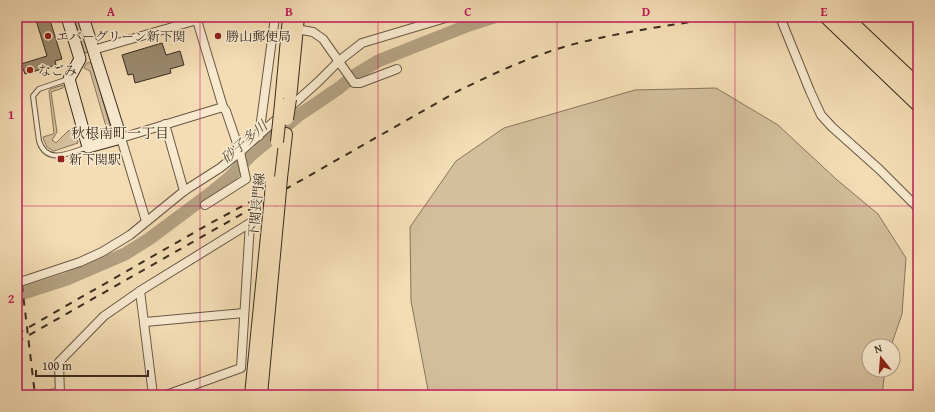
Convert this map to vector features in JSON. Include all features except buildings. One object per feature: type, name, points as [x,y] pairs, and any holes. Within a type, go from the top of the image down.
[{"type":"highway","points":[[827,17],[847,25],[918,86]]},
{"type":"highway","points":[[847,25],[918,104]]},
{"type":"main road","points":[[67,17],[80,59],[69,79],[88,147],[121,138],[83,17]]},
{"type":"main road","name":"下関長門線","points":[[285,101],[289,17]]},
{"type":"main road","name":"下関長門線","points":[[252,395],[285,101],[298,17]]},
{"type":"main road","points":[[80,59],[92,56],[94,53]]},
{"type":"main road","name":"下関長門線","points":[[261,395],[274,204]]},
{"type":"street","points":[[259,136],[275,17]]},
{"type":"street","points":[[17,282],[80,262],[121,241],[184,191],[240,154],[339,61],[362,43],[449,17]]},
{"type":"street","points":[[780,17],[821,114],[832,127],[879,169],[918,208]]},
{"type":"street","points":[[94,53],[196,19],[223,108],[226,111],[240,154],[246,179],[205,205]]},
{"type":"street","points":[[296,29],[313,32],[323,39],[354,83],[360,83],[397,69]]},
{"type":"street","points":[[146,221],[121,138],[223,108]]},
{"type":"street","points":[[165,124],[184,191]]},
{"type":"street","points":[[39,395],[60,394],[59,362],[104,316],[140,291],[250,223],[241,368],[166,395]]},
{"type":"street","points":[[140,291],[145,322],[152,395]]},
{"type":"street","points":[[145,322],[244,313]]},
{"type":"lane","points":[[69,79],[39,89],[33,96],[39,141],[41,146],[51,155],[61,156],[88,147]]},
{"type":"shaded area","points":[[74,17],[78,17],[89,51],[87,53],[84,52]]},
{"type":"shaded area","points":[[88,62],[92,64],[111,129],[107,134],[93,139],[90,139],[88,136],[107,130],[90,71],[84,68]]},
{"type":"shaded area","points":[[63,85],[63,88],[51,92],[57,132],[52,140],[56,143],[68,131],[75,129],[78,143],[54,151],[47,147],[43,138],[54,133],[49,91],[50,89]]},
{"type":"shaded area","points":[[716,88],[778,125],[836,179],[878,214],[906,258],[902,314],[894,338],[861,338],[861,378],[884,378],[882,395],[429,395],[411,301],[410,227],[456,161],[504,128],[635,90]]},
{"type":"waterway","name":"砂子多川","points":[[17,295],[67,279],[125,254],[149,239],[212,192],[230,177],[250,156],[299,115],[339,88],[355,75],[378,61],[469,25],[494,17]]},
{"type":"railway","points":[[17,342],[458,91],[490,76],[523,61],[574,44],[656,27],[722,17]]},
{"type":"railway","points":[[17,334],[209,224],[261,196]]},
{"type":"railway","points":[[17,243],[35,395]]},
{"type":"place","name":"エバーグリーン新下関","points":[[48,36]]},
{"type":"place","name":"勝山郵便局","points":[[218,36]]},
{"type":"place","name":"なごみ","points":[[30,70]]},
{"type":"place","name":"新下関駅","points":[[61,159]]},
{"type":"district","name":"秋根南町一丁目","points":[[120,133]]}]
